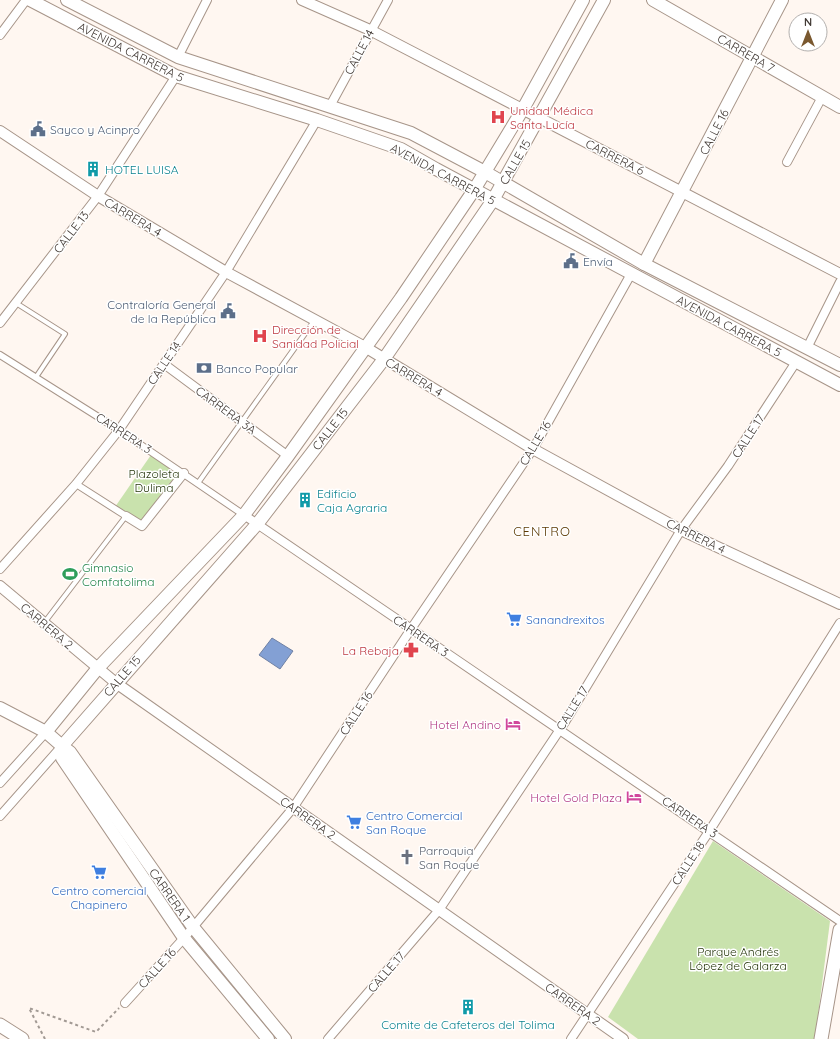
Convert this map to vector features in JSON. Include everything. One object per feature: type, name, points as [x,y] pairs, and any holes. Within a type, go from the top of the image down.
[{"type":"main road","name":"AVENIDA CARRERA 5","points":[[30,0],[176,76],[317,120],[401,149],[474,190],[840,385]]},
{"type":"main road","name":"AVENIDA CARRERA 5","points":[[68,0],[178,57],[411,133],[485,172],[644,264],[840,365]]},
{"type":"main road","name":"CALLE 15","points":[[46,732],[98,668],[244,515],[288,456],[474,190],[522,109],[582,0]]},
{"type":"main road","name":"CALLE 15","points":[[62,746],[258,523],[384,359],[493,200],[540,118],[604,0]]},
{"type":"main road","name":"CARRERA 7","points":[[653,0],[840,106]]},
{"type":"main road","name":"CALLE 16","points":[[644,264],[782,0]]},
{"type":"main road","name":"CARRERA 1","points":[[0,708],[46,732],[70,752],[193,927],[285,1039]]},
{"type":"main road","name":"CARRERA 1","points":[[62,746],[62,758],[184,938],[268,1039]]},
{"type":"main road","points":[[821,1039],[840,930]]},
{"type":"main road","points":[[0,1025],[22,1039]]},
{"type":"street","points":[[0,35],[26,0]]},
{"type":"street","points":[[178,57],[207,0]]},
{"type":"street","name":"CARRERA 6","points":[[302,0],[370,30],[840,274]]},
{"type":"street","name":"CALLE 14","points":[[330,106],[370,30],[388,0]]},
{"type":"street","name":"CALLE 13","points":[[0,323],[98,196],[176,76]]},
{"type":"street","points":[[787,162],[822,97]]},
{"type":"street","name":"CALLE 14","points":[[0,569],[76,484],[119,430],[226,272],[317,120]]},
{"type":"street","name":"CARRERA 4","points":[[0,131],[98,196],[226,272],[365,347],[533,449],[681,530],[840,604]]},
{"type":"street","name":"CALLE 16","points":[[125,1003],[184,938],[293,808],[411,629],[533,449],[631,274]]},
{"type":"street","points":[[807,348],[840,282]]},
{"type":"street","name":"CARRERA 3","points":[[0,355],[184,473],[411,629],[710,830],[840,921]]},
{"type":"street","name":"CALLE 17","points":[[328,1039],[439,910],[559,729],[681,530],[728,466],[796,362]]},
{"type":"street","name":"CARRERA 3A","points":[[164,364],[242,420],[288,456]]},
{"type":"street","points":[[76,484],[142,526],[184,473]]},
{"type":"street","name":"CARRERA 2","points":[[0,586],[116,683],[623,1039]]},
{"type":"street","name":"CALLE 18","points":[[571,1039],[710,830],[840,623]]},
{"type":"street","name":"CALLE 15","points":[[0,783],[46,732]]},
{"type":"street","name":"CALLE 15","points":[[0,816],[62,746]]},
{"type":"lane","points":[[16,303],[65,334],[36,377]]},
{"type":"lane","points":[[198,483],[242,420],[276,376],[314,320]]},
{"type":"lane","points":[[44,623],[126,516]]},
{"type":"path","points":[[45,1039],[30,1008],[96,1032],[125,1003]]},
{"type":"green space","name":"Plazoleta Dulima","points":[[153,452],[183,472],[142,525],[115,507]]},
{"type":"green space","name":"Parque Andrés López de Galarza","points":[[713,841],[830,921],[815,1039],[638,1039],[608,1017]]},
{"type":"water","points":[[272,638],[293,651],[280,669],[259,655]]},
{"type":"place","name":"Unidad Médica Santa Lucía","points":[[498,117]]},
{"type":"place","name":"Sayco y Acinpro","points":[[38,129]]},
{"type":"place","name":"HOTEL LUISA","points":[[93,169]]},
{"type":"place","name":"Envía","points":[[571,261]]},
{"type":"place","name":"Contraloría General de la República","points":[[228,311]]},
{"type":"place","name":"Dirección de Sanidad Policial","points":[[260,336]]},
{"type":"place","name":"Banco Popular","points":[[204,368]]},
{"type":"place","name":"Edificio Caja Agraria","points":[[305,500]]},
{"type":"place","name":"Gimnasio Comfatolima","points":[[70,574]]},
{"type":"place","name":"Sanandrexitos","points":[[514,619]]},
{"type":"place","name":"La Rebaja","points":[[411,650]]},
{"type":"place","name":"Hotel Andino","points":[[513,724]]},
{"type":"place","name":"Hotel Gold Plaza","points":[[634,797]]},
{"type":"place","name":"Centro Comercial San Roque","points":[[354,822]]},
{"type":"place","name":"Parroquia San Roque","points":[[407,857]]},
{"type":"place","name":"Centro comercial Chapinero","points":[[99,872]]},
{"type":"place","name":"Comite de Cafeteros del Tolima","points":[[468,1007]]},
{"type":"district","name":"CENTRO","points":[[542,531]]}]
